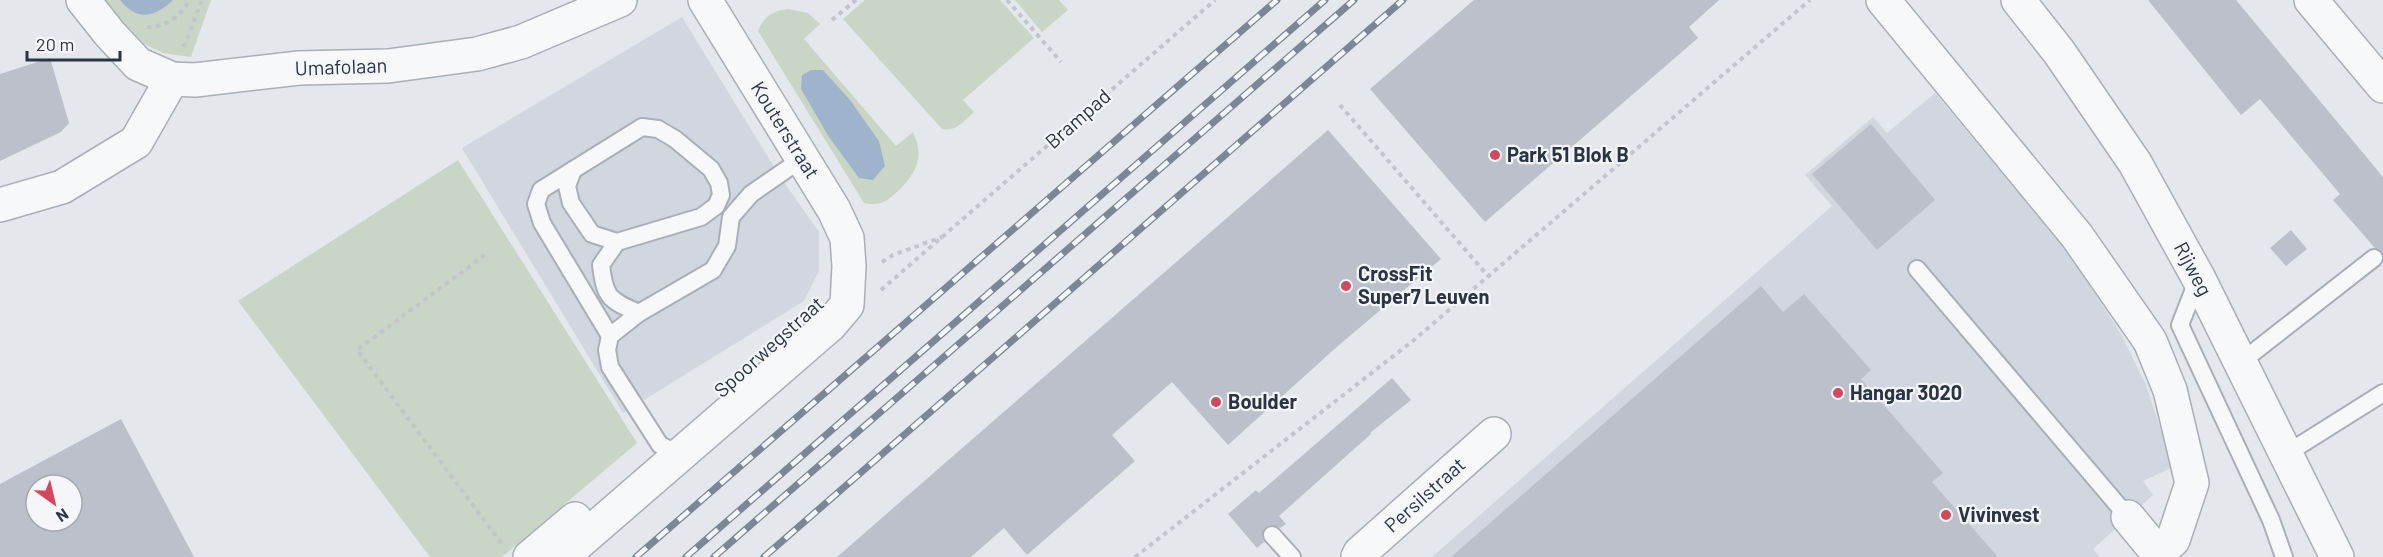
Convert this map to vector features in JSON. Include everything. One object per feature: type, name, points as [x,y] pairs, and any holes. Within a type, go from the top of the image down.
[{"type":"street","name":"Umafolaan","points":[[83,0],[138,64],[172,79],[195,80],[299,68],[388,66],[477,54],[521,42],[620,0]]},
{"type":"street","name":"Kouterstraat","points":[[705,0],[834,210],[847,238],[849,266]]},
{"type":"street","points":[[1883,0],[2077,236],[2150,341],[2170,390],[2192,483],[2173,540],[2159,555],[2128,518]]},
{"type":"street","name":"Rijweg","points":[[2018,0],[2059,52],[2135,163],[2199,279],[2337,557]]},
{"type":"street","points":[[2311,0],[2383,86]]},
{"type":"street","points":[[0,205],[62,188],[136,142],[172,79]]},
{"type":"street","name":"Spoorwegstraat","points":[[518,552],[670,449],[830,325],[847,305],[849,266]]},
{"type":"street","name":"Persilstraat","points":[[1358,557],[1494,434]]},
{"type":"street","name":"Spoorwegstraat","points":[[562,557],[670,449]]},
{"type":"lane","points":[[573,170],[567,186],[571,204],[592,234],[617,242],[701,218],[716,206],[721,195],[719,183],[711,169],[675,139],[658,129],[642,127],[542,189],[536,204],[542,223],[610,336]]},
{"type":"lane","points":[[670,449],[610,367],[607,350],[610,336],[639,313],[713,270],[727,246],[731,217],[751,194],[803,158]]},
{"type":"lane","points":[[617,242],[601,266],[604,289],[616,303],[639,313]]},
{"type":"lane","points":[[2241,362],[2374,258]]},
{"type":"lane","points":[[1917,269],[2128,518]]},
{"type":"lane","points":[[2199,279],[2180,325],[2271,520],[2284,557]]},
{"type":"lane","points":[[2286,454],[2383,393]]},
{"type":"lane","points":[[1272,535],[1292,557]]},
{"type":"path","points":[[141,26],[152,27],[171,21],[188,4],[189,0]]},
{"type":"path","points":[[172,79],[202,0]]},
{"type":"path","points":[[832,20],[856,0]]},
{"type":"path","points":[[1007,0],[1061,62]]},
{"type":"path","name":"Brampad","points":[[877,294],[1215,0]]},
{"type":"path","points":[[1135,557],[1414,340],[1810,0]]},
{"type":"path","points":[[1340,105],[1488,276]]},
{"type":"path","name":"Brampad","points":[[882,261],[942,237]]},
{"type":"path","points":[[485,255],[357,350],[518,552]]},
{"type":"shaded area","points":[[682,17],[779,175],[819,232],[819,271],[804,301],[623,413],[462,148]]},
{"type":"shaded area","points":[[1935,93],[2067,250],[2121,334],[2146,385],[2173,467],[2143,481],[2153,495],[2093,549],[2100,557],[1432,557],[1832,206],[1805,175],[1873,117],[1887,133]]},
{"type":"green space","points":[[103,0],[211,0],[191,57],[163,53],[144,44]]},
{"type":"green space","points":[[865,0],[1000,0],[1034,38],[963,100],[974,112],[956,127],[942,129],[843,19]]},
{"type":"green space","points":[[1015,0],[1059,0],[1068,10],[1042,32]]},
{"type":"green space","points":[[788,9],[808,13],[820,24],[804,39],[896,146],[913,132],[918,149],[917,164],[904,185],[886,200],[874,204],[864,203],[758,31],[770,15]]},
{"type":"green space","points":[[458,160],[637,443],[502,557],[430,557],[238,301]]},
{"type":"water","points":[[120,0],[173,0],[159,11],[146,15],[132,11]]},
{"type":"water","points":[[811,70],[823,70],[850,100],[879,141],[885,166],[873,180],[859,178],[829,137],[801,89],[802,75]]},
{"type":"building","name":"Park 51 Blok B","points":[[1474,0],[1719,0],[1689,27],[1698,38],[1485,222],[1370,89]]},
{"type":"building","points":[[2148,0],[2236,0],[2383,177],[2383,253],[2375,248],[2333,200],[2340,194],[2260,99],[2241,115]]},
{"type":"building","points":[[50,58],[69,123],[61,132],[0,161],[0,74]]},
{"type":"building","points":[[1871,124],[1935,200],[1877,250],[1812,174]]},
{"type":"building","points":[[1328,130],[1441,259],[1339,345],[1228,445],[1172,382],[1112,435],[1135,461],[1027,555],[1004,528],[971,557],[837,557]]},
{"type":"building","points":[[2291,230],[2307,249],[2286,266],[2270,248]]},
{"type":"building","points":[[1761,286],[1783,312],[1804,294],[1871,370],[1861,379],[1943,473],[1932,482],[1998,557],[1451,557]]},
{"type":"building","points":[[1392,378],[1411,400],[1370,433],[1279,516],[1286,524],[1280,528],[1270,525],[1265,528],[1262,537],[1264,542],[1257,548],[1228,514],[1256,490],[1259,493]]},
{"type":"building","points":[[121,419],[194,557],[0,557],[0,484]]},
{"type":"railway","points":[[636,557],[1277,0]]},
{"type":"railway","points":[[686,557],[1325,0]]},
{"type":"railway","points":[[714,557],[1354,0]]},
{"type":"railway","points":[[764,557],[1403,0]]},
{"type":"place","name":"Park 51 Blok B","points":[[1495,155]]},
{"type":"place","name":"CrossFit Super7 Leuven","points":[[1346,286]]},
{"type":"place","name":"Hangar 3020","points":[[1838,393]]},
{"type":"place","name":"Boulder","points":[[1216,402]]},
{"type":"place","name":"Vivinvest","points":[[1946,515]]}]
